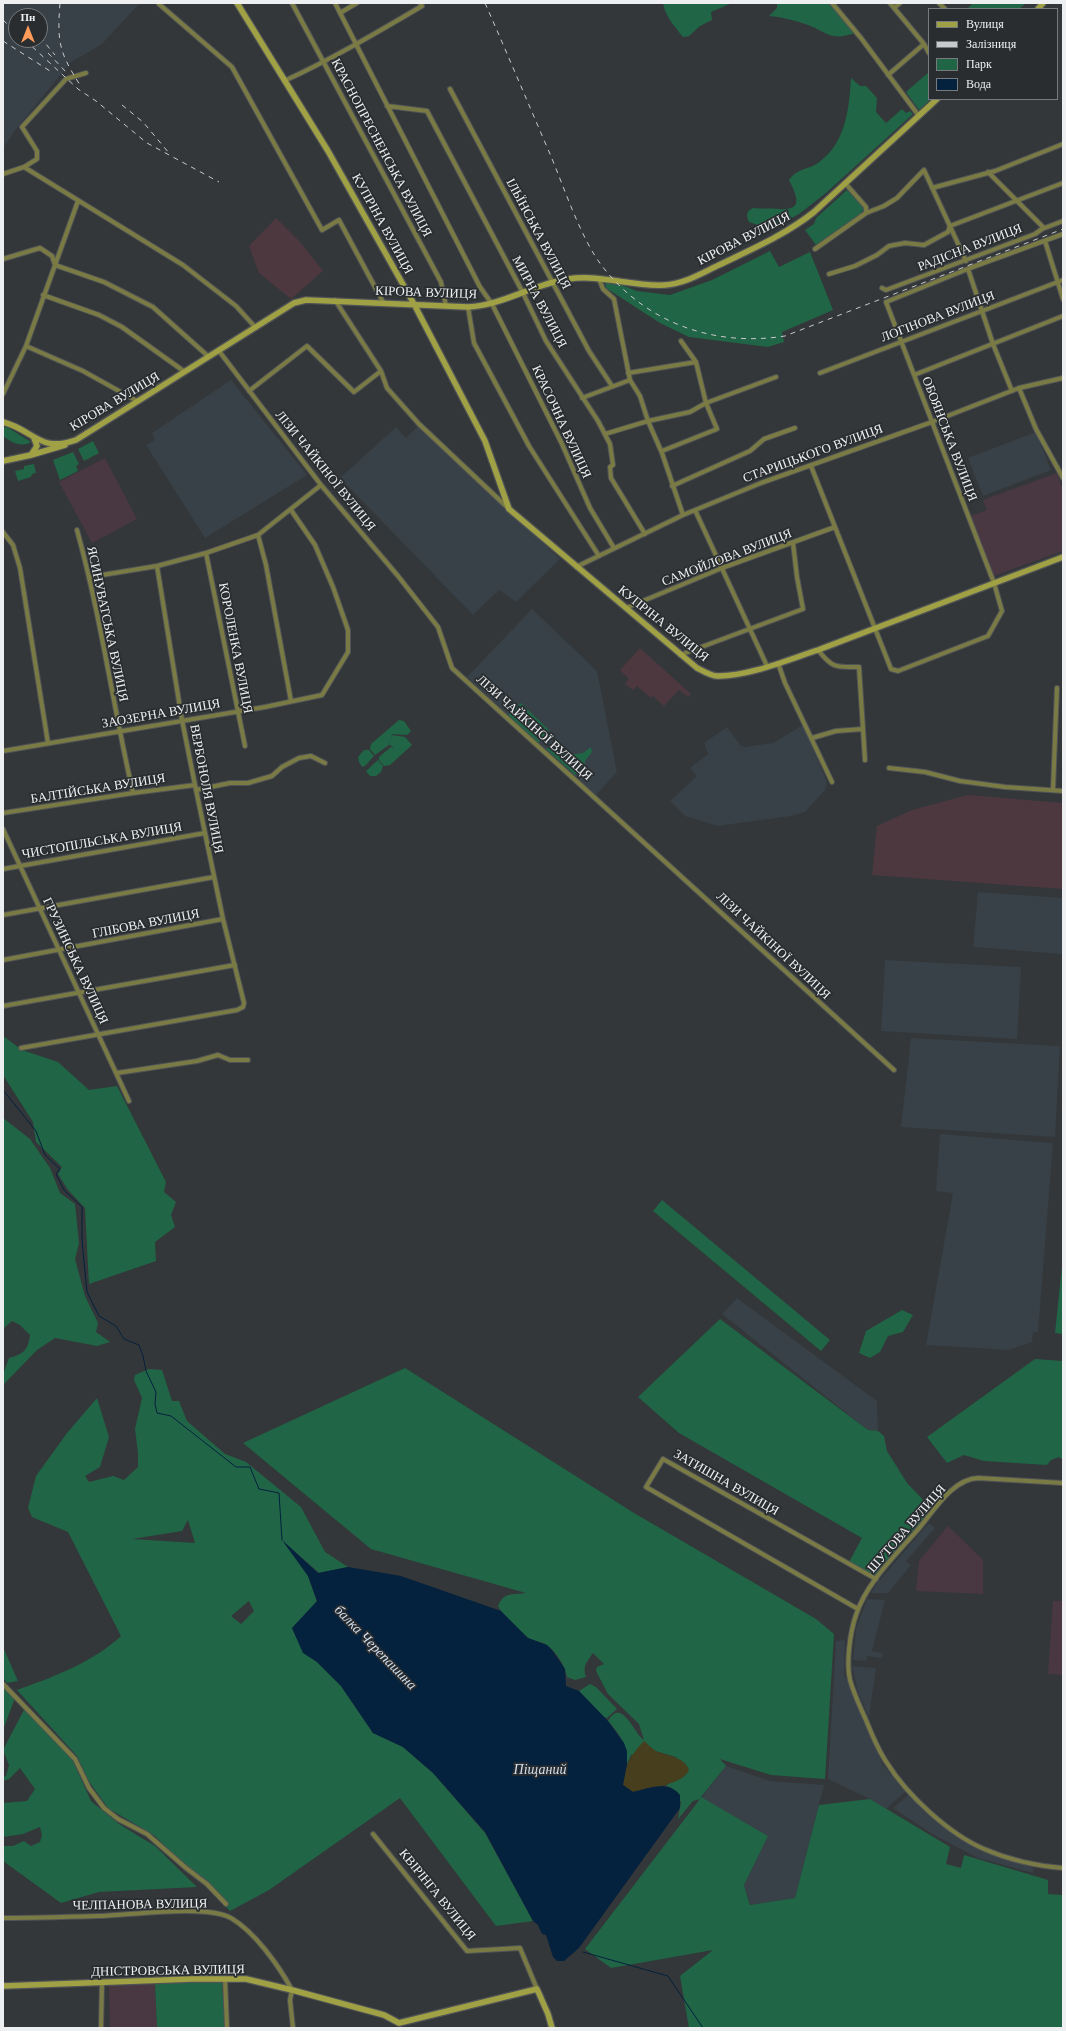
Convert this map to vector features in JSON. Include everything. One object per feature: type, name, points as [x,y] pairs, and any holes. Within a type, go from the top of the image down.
[{"type":"main road","name":"КУПРІНА ВУЛИЦЯ","points":[[237,3],[328,151],[414,304],[485,441],[509,509],[697,668],[716,676],[736,674],[778,663],[818,650],[1063,557]]},
{"type":"main road","name":"КІРОВА ВУЛИЦЯ","points":[[3,418],[33,437],[51,444],[60,444],[76,440],[294,303],[315,299],[468,307],[492,304],[567,279],[599,279],[652,285],[666,285],[684,281],[763,245],[795,227],[814,212],[936,100]]},
{"type":"main road","name":"КІРОВА ВУЛИЦЯ","points":[[3,422],[12,424]]},
{"type":"main road","points":[[31,455],[38,446],[37,441],[33,437]]},
{"type":"main road","points":[[3,461],[60,448],[76,440]]},
{"type":"main road","name":"ДНІСТРОВСЬКА ВУЛИЦЯ","points":[[3,1986],[246,1979],[384,2015],[398,2026]]},
{"type":"main road","points":[[398,2026],[537,1989]]},
{"type":"main road","name":"КВІРІНГА ВУЛИЦЯ","points":[[537,1989],[548,2014],[552,2028]]},
{"type":"street","name":"КРАСНОПРЕСНЕНСЬКА ВУЛИЦЯ","points":[[292,3],[441,282],[446,306]]},
{"type":"street","name":"КРАСНОПРЕСНЕНСЬКА ВУЛИЦЯ","points":[[334,3],[480,287],[492,304]]},
{"type":"street","points":[[340,13],[357,3]]},
{"type":"street","points":[[284,81],[356,45],[422,6],[420,3]]},
{"type":"street","points":[[832,3],[861,38],[919,116]]},
{"type":"street","points":[[890,3],[924,44],[928,51]]},
{"type":"street","points":[[894,8],[900,3]]},
{"type":"street","points":[[159,4],[232,67],[322,230],[339,220],[383,302]]},
{"type":"street","points":[[888,75],[924,44]]},
{"type":"street","points":[[3,174],[34,162],[38,157],[36,151],[22,127],[66,79],[86,73]]},
{"type":"street","name":"ІЛЬЇНСЬКА ВУЛИЦЯ","points":[[450,89],[589,351],[612,386]]},
{"type":"street","name":"МИРНА ВУЛИЦЯ","points":[[387,106],[427,111],[523,293],[546,341],[605,434],[614,461],[609,471],[611,478],[645,534]]},
{"type":"street","points":[[932,188],[995,171],[1063,144]]},
{"type":"street","points":[[24,167],[183,265],[236,306],[256,328]]},
{"type":"street","points":[[815,249],[866,213],[884,206],[897,198],[924,170],[966,260]]},
{"type":"street","points":[[988,172],[1044,228]]},
{"type":"street","points":[[845,183],[866,207],[866,213]]},
{"type":"street","points":[[950,226],[1063,183]]},
{"type":"street","points":[[3,394],[26,346],[43,295],[78,201]]},
{"type":"street","name":"РАДІСНА ВУЛИЦЯ","points":[[882,288],[886,290],[1035,234],[1044,228],[1063,221]]},
{"type":"street","points":[[829,274],[855,266],[877,255],[889,246],[905,243],[924,245],[948,232],[950,226]]},
{"type":"street","name":"РАДІСНА ВУЛИЦЯ","points":[[886,302],[969,268],[1063,234]]},
{"type":"street","points":[[1045,241],[1063,299]]},
{"type":"street","points":[[3,259],[40,248],[52,256],[55,265]]},
{"type":"street","points":[[55,265],[104,282],[153,307],[209,357]]},
{"type":"street","points":[[969,268],[993,344],[1012,391]]},
{"type":"street","points":[[599,279],[603,289],[614,299],[630,380],[640,396],[648,421],[662,451],[672,486],[683,515]]},
{"type":"street","name":"ЛОГІНОВА ВУЛИЦЯ","points":[[820,373],[1063,280]]},
{"type":"street","points":[[43,295],[99,315],[122,327],[184,372]]},
{"type":"street","name":"КУПРІНА ВУЛИЦЯ","points":[[334,300],[381,371],[386,388],[419,424],[509,509]]},
{"type":"street","name":"ОБОЯНСЬКА ВУЛИЦЯ","points":[[886,302],[994,583]]},
{"type":"street","name":"КРАСОЧНА ВУЛИЦЯ","points":[[492,304],[562,444],[590,508],[614,548]]},
{"type":"street","points":[[468,307],[474,343],[529,446],[599,556]]},
{"type":"street","points":[[914,375],[1063,316]]},
{"type":"street","points":[[662,451],[717,429],[706,403],[696,362],[681,341]]},
{"type":"street","points":[[26,346],[84,371],[137,401]]},
{"type":"street","points":[[249,391],[307,346],[354,392],[381,371]]},
{"type":"street","name":"ЛІЗИ ЧАЙКІНОЇ ВУЛИЦЯ","points":[[219,351],[321,485],[398,576],[438,627],[452,668],[894,1070]]},
{"type":"street","points":[[628,373],[696,362]]},
{"type":"street","points":[[605,434],[648,421],[690,412],[706,403],[776,377]]},
{"type":"street","name":"СТАРИЦЬКОГО ВУЛИЦЯ","points":[[576,567],[683,515],[761,483],[932,422],[1019,388],[1063,378]]},
{"type":"street","points":[[582,398],[630,380]]},
{"type":"street","points":[[1019,388],[1036,429],[1060,469],[1063,478]]},
{"type":"street","points":[[672,486],[750,451],[764,439],[796,428]]},
{"type":"street","points":[[811,466],[891,669],[898,671],[988,636],[1002,610],[994,583]]},
{"type":"street","points":[[90,577],[157,566],[206,553],[258,535],[321,485]]},
{"type":"street","name":"ЗАОЗЕРНА ВУЛИЦЯ","points":[[3,751],[237,711],[322,694],[348,652],[348,630],[333,588],[315,545],[291,510]]},
{"type":"street","points":[[696,510],[767,666]]},
{"type":"street","name":"САМОЙЛОВА ВУЛИЦЯ","points":[[626,608],[722,568],[835,527]]},
{"type":"street","name":"ЯСИНУВАТСЬКА ВУЛИЦЯ","points":[[77,530],[90,577],[119,732],[133,793]]},
{"type":"street","points":[[3,532],[13,545],[20,568],[48,744]]},
{"type":"street","points":[[258,535],[266,565],[291,701]]},
{"type":"street","points":[[680,655],[803,609],[796,577],[793,543]]},
{"type":"street","name":"КОРОЛЕНКА ВУЛИЦЯ","points":[[206,553],[245,746]]},
{"type":"street","name":"ВЕРБОНОЛЯ ВУЛИЦЯ","points":[[99,1034],[237,1010],[243,1007],[244,1003],[223,919],[182,720],[157,566]]},
{"type":"street","points":[[818,650],[828,663],[836,667],[859,667],[865,760]]},
{"type":"street","points":[[778,663],[785,683],[832,782]]},
{"type":"street","points":[[1053,790],[1057,688]]},
{"type":"street","points":[[812,738],[836,731],[863,730]]},
{"type":"street","name":"БАЛТІЙСЬКА ВУЛИЦЯ","points":[[3,814],[133,793],[248,782],[272,776],[282,767],[299,758],[311,756],[325,763]]},
{"type":"street","points":[[889,768],[925,772],[960,781],[1005,787],[1063,791]]},
{"type":"street","name":"ГРУЗИНСЬКА ВУЛИЦЯ","points":[[3,829],[129,1101]]},
{"type":"street","name":"ЧИСТОПІЛЬСЬКА ВУЛИЦЯ","points":[[3,869],[205,833]]},
{"type":"street","points":[[3,915],[214,877]]},
{"type":"street","name":"ГЛІБОВА ВУЛИЦЯ","points":[[3,960],[59,951],[223,919]]},
{"type":"street","points":[[3,1006],[235,965]]},
{"type":"street","points":[[21,1048],[99,1034]]},
{"type":"street","points":[[117,1073],[197,1061],[218,1055],[230,1060],[248,1060]]},
{"type":"street","name":"ЗАТИШНА ВУЛИЦЯ","points":[[858,1609],[646,1487],[663,1459],[876,1579]]},
{"type":"street","name":"ШУТОВА ВУЛИЦЯ","points":[[1063,1483],[969,1478],[959,1484],[941,1501],[876,1579],[865,1596],[858,1609],[851,1635],[850,1680],[876,1743],[887,1763],[916,1799],[940,1820],[967,1840],[984,1849],[1020,1860],[1050,1867],[1063,1868]]},
{"type":"street","points":[[3,1684],[75,1758],[89,1788],[104,1808],[118,1819],[147,1834],[186,1868],[208,1884],[226,1904]]},
{"type":"street","name":"КВІРІНГА ВУЛИЦЯ","points":[[373,1834],[468,1951],[520,1948],[537,1989]]},
{"type":"street","name":"ЧЕЛПАНОВА ВУЛИЦЯ","points":[[3,1918],[191,1912],[219,1914],[230,1918],[251,1934],[275,1963],[292,1990]]},
{"type":"street","points":[[225,1979],[227,2028]]},
{"type":"street","points":[[101,2028],[102,1982]]},
{"type":"street","points":[[292,1990],[290,2000],[293,2028]]},
{"type":"shaded area","points":[[3,3],[140,3],[102,44],[71,62],[17,128],[3,148]]},
{"type":"shaded area","points":[[276,218],[301,243],[323,271],[291,299],[259,273],[249,246]]},
{"type":"shaded area","points":[[231,380],[307,475],[205,538],[146,445],[155,440],[152,433]]},
{"type":"shaded area","points":[[418,426],[560,559],[516,602],[499,590],[473,615],[340,478],[396,427],[406,438]]},
{"type":"shaded area","points":[[1036,432],[1051,470],[983,496],[968,458]]},
{"type":"shaded area","points":[[105,458],[137,519],[92,543],[59,482]]},
{"type":"shaded area","points":[[1057,473],[1063,490],[1063,551],[993,576],[971,516],[987,510],[983,500]]},
{"type":"shaded area","points":[[532,609],[597,671],[617,772],[595,796],[467,677]]},
{"type":"shaded area","points":[[640,648],[691,694],[688,697],[679,690],[664,706],[653,696],[651,698],[637,686],[633,690],[625,684],[629,679],[620,670]]},
{"type":"shaded area","points":[[803,725],[827,782],[825,790],[805,812],[791,816],[717,826],[685,816],[670,801],[697,776],[690,768],[708,754],[704,743],[727,727],[740,745],[745,747],[773,743]]},
{"type":"shaded area","points":[[968,795],[1063,803],[1063,889],[872,875],[877,826],[912,810]]},
{"type":"shaded area","points":[[978,892],[1063,898],[1062,954],[973,947]]},
{"type":"shaded area","points":[[885,960],[1021,967],[1017,1039],[881,1031]]},
{"type":"shaded area","points":[[911,1038],[1060,1046],[1055,1137],[901,1127]]},
{"type":"shaded area","points":[[940,1134],[1053,1143],[1038,1332],[1033,1332],[1032,1342],[1009,1350],[926,1345],[953,1193],[936,1191]]},
{"type":"shaded area","points":[[737,1298],[877,1401],[878,1431],[868,1430],[722,1314]]},
{"type":"shaded area","points":[[929,1523],[935,1528],[906,1561],[911,1565],[888,1593],[871,1593],[877,1583]]},
{"type":"shaded area","points":[[948,1526],[983,1560],[983,1594],[916,1591],[919,1561]]},
{"type":"shaded area","points":[[867,1599],[885,1600],[872,1651],[883,1653],[882,1658],[867,1656],[866,1661],[853,1660],[856,1629]]},
{"type":"shaded area","points":[[1053,1601],[1063,1601],[1063,1675],[1048,1674]]},
{"type":"shaded area","points":[[845,1640],[844,1674],[883,1765],[905,1792],[886,1809],[870,1799],[828,1779],[836,1641]]},
{"type":"shaded area","points":[[852,1666],[876,1668],[869,1717],[858,1692]]},
{"type":"shaded area","points":[[726,1766],[770,1781],[824,1785],[795,1898],[751,1905],[744,1885],[768,1836],[701,1798]]},
{"type":"shaded area","points":[[908,1795],[981,1851],[1034,1868],[1033,1873],[978,1858],[934,1835],[893,1808]]},
{"type":"shaded area","points":[[155,1984],[157,2028],[110,2028],[109,1986]]},
{"type":"green space","points":[[663,3],[732,3],[711,12],[712,20],[700,26],[689,36],[683,37],[668,17]]},
{"type":"green space","points":[[777,3],[831,3],[855,33],[834,36],[801,23],[769,16],[777,8]]},
{"type":"green space","points":[[973,3],[1026,3],[1020,8],[968,8]]},
{"type":"green space","points":[[928,73],[928,100],[930,100],[919,110],[906,92]]},
{"type":"green space","points":[[851,78],[860,86],[866,86],[877,98],[876,112],[886,123],[902,109],[906,113],[910,111],[913,114],[826,193],[799,214],[785,222],[761,226],[749,222],[747,214],[753,208],[787,209],[792,208],[795,205],[796,197],[789,180],[799,171],[818,163],[835,146],[844,125],[847,113]]},
{"type":"green space","points":[[847,190],[864,208],[861,214],[816,245],[805,230],[814,224],[816,218]]},
{"type":"green space","points":[[770,251],[779,267],[810,252],[833,310],[782,332],[784,342],[768,347],[689,337],[660,323],[606,288],[605,282],[616,283],[637,291],[670,295],[712,280]]},
{"type":"green space","points":[[7,427],[31,442],[28,444],[16,444],[9,440],[3,436],[3,428]]},
{"type":"green space","points":[[93,441],[99,453],[84,461],[78,449]]},
{"type":"green space","points":[[73,452],[79,464],[76,466],[78,471],[60,480],[53,460]]},
{"type":"green space","points":[[34,464],[36,473],[32,474],[31,477],[18,481],[15,471],[24,469],[24,466]]},
{"type":"green space","points":[[521,703],[549,730],[543,739],[537,734],[535,736],[540,741],[538,743],[508,715]]},
{"type":"green space","points":[[399,720],[404,721],[411,731],[407,735],[392,734],[389,745],[375,755],[370,749],[371,744]]},
{"type":"green space","points":[[392,735],[405,737],[412,745],[390,765],[384,766],[379,760],[379,757],[391,747],[394,748],[389,744]]},
{"type":"green space","points":[[553,743],[570,755],[583,753],[591,747],[592,752],[585,761],[584,767],[575,775],[546,749]]},
{"type":"green space","points":[[364,750],[369,750],[374,756],[365,766],[362,767],[358,757]]},
{"type":"green space","points":[[378,760],[383,766],[381,772],[376,776],[370,776],[366,771]]},
{"type":"green space","points":[[3,1036],[22,1050],[58,1062],[89,1090],[117,1086],[166,1182],[164,1192],[176,1202],[171,1215],[175,1227],[155,1242],[156,1261],[89,1284],[85,1208],[68,1190],[58,1174],[62,1167],[36,1142],[33,1122],[3,1075]]},
{"type":"green space","points":[[3,1118],[30,1139],[50,1168],[60,1193],[75,1204],[79,1243],[75,1259],[85,1296],[98,1323],[96,1332],[110,1342],[97,1346],[55,1338],[37,1350],[3,1385],[3,1374],[9,1358],[24,1351],[28,1344],[30,1335],[20,1325],[12,1321],[3,1329]]},
{"type":"green space","points":[[662,1200],[830,1340],[821,1351],[653,1211]]},
{"type":"green space","points":[[1063,1257],[1063,1334],[1055,1333]]},
{"type":"green space","points":[[902,1310],[913,1315],[903,1332],[888,1336],[880,1352],[870,1358],[859,1353],[866,1331]]},
{"type":"green space","points":[[720,1319],[868,1430],[878,1431],[884,1436],[887,1451],[907,1483],[934,1511],[876,1579],[848,1564],[862,1538],[679,1433],[638,1397]]},
{"type":"green space","points":[[1035,1359],[1063,1361],[1063,1460],[1059,1457],[1051,1460],[1047,1465],[984,1461],[964,1455],[947,1463],[927,1437]]},
{"type":"green space","points":[[405,1368],[634,1513],[816,1619],[834,1634],[825,1779],[771,1775],[720,1759],[726,1766],[701,1797],[768,1836],[744,1885],[750,1905],[795,1898],[819,1805],[870,1799],[950,1847],[946,1864],[961,1868],[964,1855],[1048,1880],[1048,1894],[1063,1895],[1063,2028],[689,2028],[680,1976],[713,1950],[611,1968],[585,1949],[700,1799],[693,1801],[678,1819],[681,1802],[672,1788],[666,1786],[671,1781],[684,1777],[676,1757],[655,1751],[631,1755],[627,1764],[626,1751],[622,1740],[608,1721],[613,1714],[618,1713],[623,1715],[644,1740],[639,1724],[608,1694],[596,1671],[597,1667],[604,1664],[593,1653],[585,1667],[586,1677],[575,1680],[567,1677],[562,1663],[553,1650],[545,1644],[530,1639],[515,1628],[498,1606],[500,1601],[506,1596],[526,1593],[371,1549],[243,1443]]},
{"type":"green space","points":[[149,1369],[162,1370],[172,1401],[179,1401],[187,1421],[225,1454],[246,1462],[301,1507],[325,1552],[348,1567],[319,1573],[284,1542],[308,1576],[317,1602],[292,1628],[303,1652],[317,1662],[341,1686],[373,1733],[403,1747],[433,1773],[485,1833],[533,1921],[496,1926],[400,1798],[269,1890],[230,1911],[155,1836],[108,1808],[88,1780],[77,1756],[17,1690],[85,1662],[110,1646],[121,1636],[68,1532],[32,1517],[28,1508],[36,1476],[67,1433],[97,1398],[109,1437],[100,1467],[85,1476],[89,1482],[113,1476],[124,1480],[138,1467],[135,1429],[142,1398],[134,1380],[135,1375]],"holes":[[[188,1520],[195,1543],[132,1539],[182,1531]],[[249,1601],[254,1611],[241,1624],[231,1616]]]},
{"type":"green space","points":[[3,1647],[18,1681],[7,1683],[3,1678]]},
{"type":"green space","points":[[590,1684],[596,1687],[617,1709],[607,1718],[604,1717],[579,1691]]},
{"type":"green space","points":[[3,1687],[15,1698],[3,1730]]},
{"type":"green space","points":[[25,1708],[72,1759],[91,1801],[119,1824],[155,1846],[197,1887],[99,1892],[61,1903],[3,1861],[3,1846],[13,1846],[24,1841],[31,1846],[40,1842],[42,1835],[40,1827],[23,1834],[3,1837],[3,1803],[27,1801],[35,1789],[20,1768],[9,1779],[3,1781],[3,1777],[6,1776],[9,1765],[3,1750]]},
{"type":"green space","points":[[222,1981],[225,2028],[157,2028],[155,1984],[157,1982]]},
{"type":"sand","points":[[644,1741],[656,1751],[684,1762],[689,1770],[686,1775],[665,1785],[633,1792],[623,1785],[629,1761]]},
{"type":"water","name":"Піщаний","points":[[282,1540],[318,1573],[348,1567],[401,1576],[501,1611],[528,1638],[547,1645],[552,1650],[565,1669],[566,1686],[579,1691],[608,1721],[624,1743],[627,1751],[627,1764],[623,1785],[633,1792],[652,1787],[664,1786],[675,1790],[680,1795],[680,1808],[579,1948],[564,1961],[557,1961],[553,1957],[546,1935],[542,1934],[538,1925],[533,1921],[485,1832],[433,1773],[403,1747],[373,1733],[341,1686],[317,1662],[303,1653],[292,1628],[317,1601],[308,1576]]},
{"type":"waterway","name":"балка Черепашина","points":[[3,1090],[36,1131],[45,1155],[60,1169],[56,1174],[64,1190],[82,1207],[82,1240],[87,1292],[99,1316],[116,1326],[124,1339],[139,1345],[146,1371],[156,1392],[155,1404],[157,1413],[171,1416],[236,1467],[250,1467],[259,1489],[279,1493],[282,1540]]},
{"type":"waterway","name":"балка Черепашина","points":[[583,1952],[668,1976],[703,2028]]},
{"type":"railway","points":[[60,3],[59,37],[61,46],[68,64],[80,85]]},
{"type":"railway","points":[[485,3],[550,154],[573,212],[594,255],[620,286],[640,303],[661,317],[684,327],[708,334],[733,338],[759,339],[785,336],[1063,229]]},
{"type":"railway","points":[[3,20],[8,25]]},
{"type":"railway","points":[[3,41],[50,71]]},
{"type":"railway","points":[[48,47],[55,55]]},
{"type":"railway","points":[[34,48],[78,89],[96,101],[147,143],[219,182]]},
{"type":"railway","points":[[48,53],[67,73]]},
{"type":"railway","points":[[122,105],[143,122],[169,153]]}]
